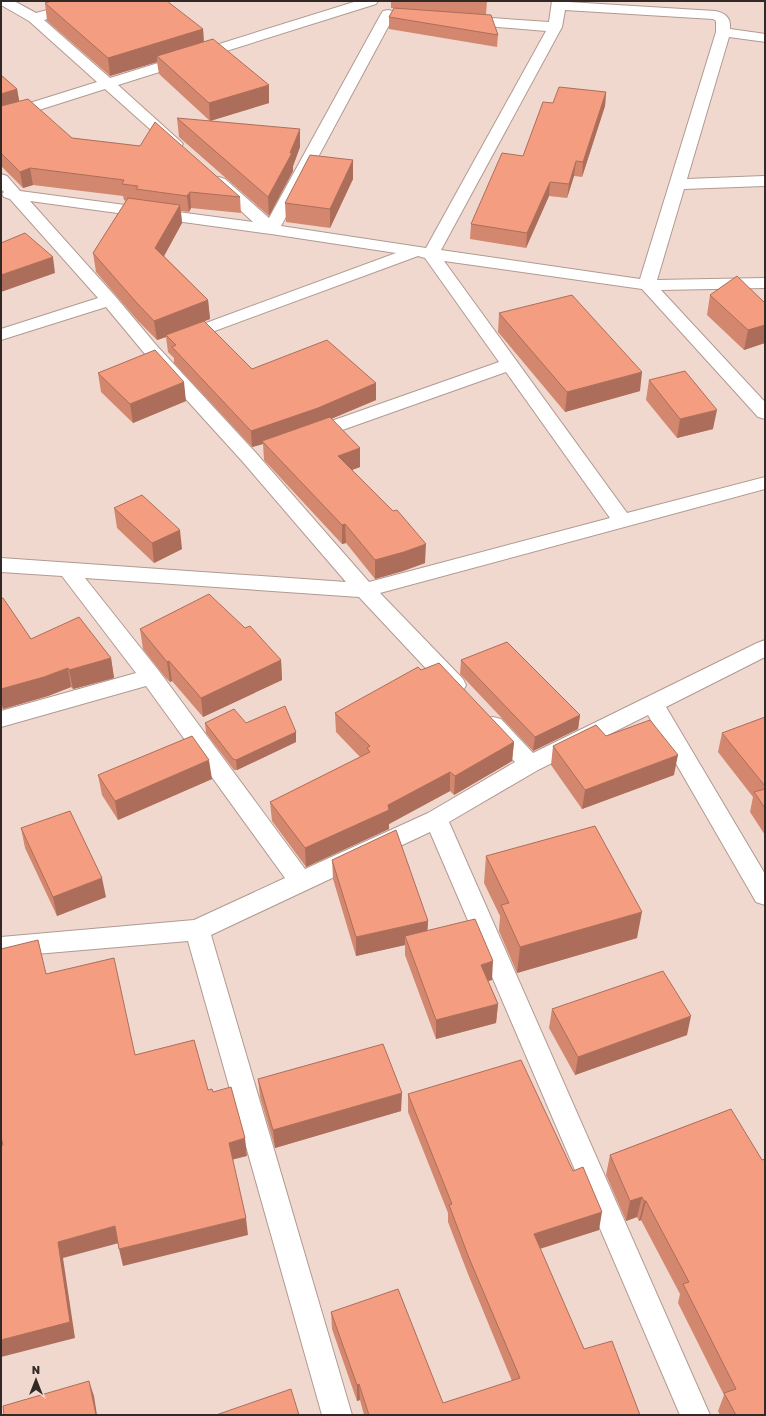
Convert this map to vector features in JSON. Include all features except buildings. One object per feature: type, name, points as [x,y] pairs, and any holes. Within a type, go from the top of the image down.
[{"type":"street","points":[[4,1],[34,18],[183,151]]},
{"type":"street","points":[[34,18],[96,1]]},
{"type":"street","points":[[1,117],[371,1]]},
{"type":"street","points":[[151,350],[424,252],[555,27],[559,3],[682,7],[715,14],[722,17],[724,21],[723,32],[647,285]]},
{"type":"street","points":[[346,9],[404,15]]},
{"type":"street","points":[[271,229],[388,14]]},
{"type":"street","points":[[451,19],[555,27]]},
{"type":"street","points":[[723,32],[765,38]]},
{"type":"street","points":[[207,172],[271,229]]},
{"type":"street","points":[[1,179],[9,194],[109,300],[151,350],[256,455],[365,590],[466,697]]},
{"type":"street","points":[[677,184],[765,180]]},
{"type":"street","points":[[9,194],[271,229],[647,285],[765,283]]},
{"type":"street","points":[[424,252],[510,364],[622,521]]},
{"type":"street","points":[[647,285],[765,413]]},
{"type":"street","points":[[1,335],[109,300]]},
{"type":"street","points":[[293,441],[510,364]]},
{"type":"street","points":[[1,565],[69,571],[365,590],[765,483]]},
{"type":"street","points":[[69,571],[151,677],[300,881]]},
{"type":"street","points":[[1,947],[197,930],[436,819],[530,764],[765,648]]},
{"type":"street","points":[[1,719],[151,677]]},
{"type":"street","points":[[653,704],[765,895]]},
{"type":"street","points":[[482,713],[530,764]]},
{"type":"street","points":[[436,819],[695,1415]]},
{"type":"street","points":[[197,930],[337,1415]]}]
